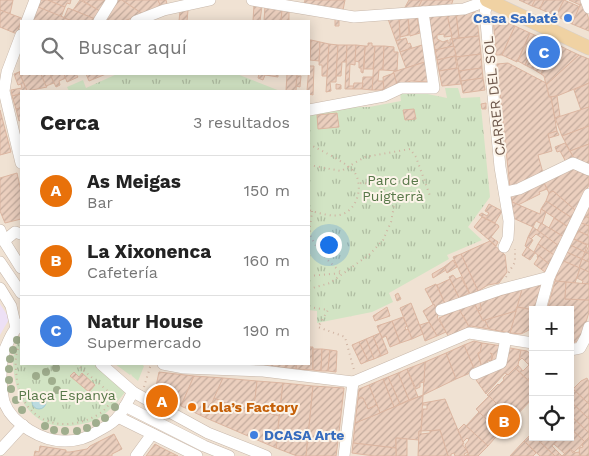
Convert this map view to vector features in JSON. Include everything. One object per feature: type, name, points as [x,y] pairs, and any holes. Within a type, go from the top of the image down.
[{"type":"main road","points":[[488,0],[589,48]]},
{"type":"street","points":[[26,20],[35,0]]},
{"type":"street","points":[[100,20],[112,0]]},
{"type":"street","points":[[139,20],[164,10],[210,0]]},
{"type":"street","points":[[252,0],[354,17],[464,9],[488,0]]},
{"type":"street","name":"CARRER DEL SOL","points":[[488,0],[485,12],[500,167],[510,221],[508,238],[504,247]]},
{"type":"street","points":[[586,0],[589,8]]},
{"type":"street","points":[[310,110],[384,96],[400,88],[434,88],[423,12]]},
{"type":"street","points":[[20,38],[7,72],[4,91],[20,159]]},
{"type":"street","points":[[7,72],[20,66]]},
{"type":"street","points":[[506,192],[520,189],[573,163],[589,170]]},
{"type":"street","points":[[541,306],[549,277],[589,194]]},
{"type":"street","points":[[0,230],[4,242],[20,266]]},
{"type":"street","points":[[4,242],[14,232],[20,234]]},
{"type":"street","points":[[0,262],[20,292]]},
{"type":"street","points":[[442,310],[499,290],[549,277]]},
{"type":"street","points":[[0,288],[16,306],[18,326],[3,356],[0,369],[1,380],[5,403],[14,417],[23,425],[35,433],[52,440],[66,442],[89,437],[110,425],[137,394]]},
{"type":"street","points":[[575,349],[586,337],[589,327]]},
{"type":"street","points":[[168,365],[184,368],[263,371],[353,382],[469,333],[529,340]]},
{"type":"street","points":[[475,374],[501,362],[506,338]]},
{"type":"street","points":[[102,365],[137,394],[208,433],[266,456]]},
{"type":"street","points":[[344,456],[350,434],[353,382]]},
{"type":"street","points":[[125,406],[204,446],[230,456]]},
{"type":"street","points":[[118,417],[197,456]]},
{"type":"street","points":[[0,450],[23,425]]},
{"type":"street","points":[[136,456],[152,434]]},
{"type":"path","points":[[310,145],[354,171],[358,183],[358,197],[344,214],[331,215],[312,211],[310,232],[328,262],[342,273]]},
{"type":"path","points":[[310,165],[341,171],[365,158],[410,149],[416,157],[430,196]]},
{"type":"path","points":[[310,289],[330,283],[370,254],[383,240],[391,222],[394,206],[386,190],[376,184],[358,183]]},
{"type":"path","points":[[310,276],[342,273]]},
{"type":"path","points":[[310,308],[328,310],[318,327],[346,337],[354,368]]},
{"type":"path","points":[[19,345],[16,354],[18,384],[23,398],[32,412],[46,422],[63,424],[84,421],[101,413],[115,397],[77,365]]},
{"type":"path","points":[[137,394],[151,365]]},
{"type":"shaded area","points":[[0,0],[589,0],[589,456],[0,456]]},
{"type":"shaded area","points":[[0,304],[8,316],[8,321],[0,335]]},
{"type":"green space","points":[[115,75],[240,75],[277,90],[68,90],[67,87],[83,80],[86,88]]},
{"type":"green space","name":"Parc de Puigterrà","points":[[445,88],[458,88],[461,98],[480,97],[490,197],[468,227],[482,240],[447,255],[449,259],[389,293],[393,302],[372,312],[317,323],[317,311],[310,310],[310,108],[369,107],[401,101],[400,93],[418,92],[447,98]]},
{"type":"green space","name":"Plaça Espanya","points":[[20,339],[20,365],[95,365],[126,391],[107,412],[91,422],[64,426],[52,425],[42,421],[26,407],[17,386],[13,359]]},
{"type":"green space","points":[[116,365],[144,366],[138,381]]},
{"type":"water","points":[[36,395],[42,395],[46,402],[42,409],[36,409],[32,405],[32,399]]},
{"type":"building","points":[[0,0],[13,0],[10,14],[0,10]]},
{"type":"building","points":[[41,0],[48,0],[65,7],[61,17],[38,7]]},
{"type":"building","points":[[48,0],[71,0],[70,4],[67,3],[65,7]]},
{"type":"building","points":[[80,0],[100,11],[95,19],[73,10]]},
{"type":"building","points":[[82,0],[107,0],[100,11]]},
{"type":"building","points":[[116,0],[122,0],[143,14],[127,20],[104,20]]},
{"type":"building","points":[[122,0],[158,0],[161,7],[143,14]]},
{"type":"building","points":[[158,0],[166,0],[167,4],[161,7]]},
{"type":"building","points":[[305,0],[345,0],[343,10],[304,4]]},
{"type":"building","points":[[409,0],[422,0],[418,8],[404,9]]},
{"type":"building","points":[[422,0],[453,0],[451,6],[418,8]]},
{"type":"building","points":[[519,0],[535,0],[532,6]]},
{"type":"building","points":[[535,0],[544,0],[540,9],[532,6]]},
{"type":"building","points":[[544,0],[564,0],[556,16],[540,9]]},
{"type":"building","points":[[564,0],[580,7],[572,24],[556,16]]},
{"type":"building","points":[[569,0],[582,0],[584,3],[580,5]]},
{"type":"building","points":[[584,3],[589,20],[589,31],[572,24],[580,5]]},
{"type":"building","points":[[254,4],[262,6],[260,20],[253,20]]},
{"type":"building","points":[[265,6],[282,9],[281,20],[264,20]]},
{"type":"building","points":[[38,7],[70,20],[32,20]]},
{"type":"building","points":[[68,8],[95,19],[70,20],[64,18]]},
{"type":"building","points":[[282,9],[289,10],[289,20],[281,20]]},
{"type":"building","points":[[0,10],[24,19],[20,20],[17,34],[0,27]]},
{"type":"building","points":[[188,10],[187,20],[179,20],[180,11]]},
{"type":"building","points":[[476,12],[479,36],[459,38],[456,14]]},
{"type":"building","points":[[456,14],[459,38],[452,39],[447,15]]},
{"type":"building","points":[[447,15],[452,36],[444,37],[444,34],[437,35],[437,39],[443,42],[448,40],[448,43],[450,43],[450,39],[452,39],[454,46],[435,50],[429,16]]},
{"type":"building","points":[[493,16],[515,26],[502,55],[496,55]]},
{"type":"building","points":[[408,17],[417,17],[420,33],[410,36]]},
{"type":"building","points":[[408,17],[409,35],[400,37],[399,18]]},
{"type":"building","points":[[335,18],[339,19],[339,26],[335,26]]},
{"type":"building","points":[[399,18],[400,39],[396,41],[388,19]]},
{"type":"building","points":[[515,26],[530,33],[517,62],[502,55]]},
{"type":"building","points":[[530,33],[539,37],[525,65],[518,61]]},
{"type":"building","points":[[479,36],[481,54],[456,57],[452,39]]},
{"type":"building","points":[[539,37],[547,40],[533,69],[525,65]]},
{"type":"building","points":[[406,38],[412,48],[400,52],[396,41]]},
{"type":"building","points":[[311,40],[320,42],[319,61],[310,60]]},
{"type":"building","points":[[547,40],[556,44],[541,74],[533,69]]},
{"type":"building","points":[[320,42],[329,44],[327,76],[322,76],[322,65],[319,65]]},
{"type":"building","points":[[368,43],[372,43],[372,46],[375,46],[373,69],[364,69],[365,46],[368,46]]},
{"type":"building","points":[[329,44],[338,45],[336,82],[330,82],[331,91],[326,92]]},
{"type":"building","points":[[556,44],[579,55],[546,85],[544,76],[541,74]]},
{"type":"building","points":[[338,45],[347,45],[346,62],[342,62],[341,76],[336,76]]},
{"type":"building","points":[[347,45],[356,45],[355,65],[350,64],[349,86],[354,86],[353,89],[345,89]]},
{"type":"building","points":[[356,45],[365,46],[363,73],[361,68],[359,68],[359,62],[355,61]]},
{"type":"building","points":[[422,45],[425,62],[406,68],[400,52]]},
{"type":"building","points":[[375,46],[384,46],[383,70],[379,70],[378,81],[383,81],[384,90],[372,90]]},
{"type":"building","points":[[384,46],[394,47],[394,52],[398,52],[397,71],[383,70]]},
{"type":"building","points":[[454,46],[456,56],[437,60],[435,50]]},
{"type":"building","points":[[481,54],[482,68],[459,71],[456,57]]},
{"type":"building","points":[[579,55],[589,59],[589,83],[557,96],[549,97],[546,85]]},
{"type":"building","points":[[455,56],[457,68],[439,71],[437,60]]},
{"type":"building","points":[[425,62],[428,82],[411,81],[397,85],[393,72]]},
{"type":"building","points":[[508,63],[546,83],[549,97],[551,97],[557,131],[548,134],[552,151],[538,155],[543,173],[510,188],[497,64]]},
{"type":"building","points":[[310,66],[314,66],[313,95],[310,94],[310,90],[307,90]]},
{"type":"building","points":[[458,68],[461,84],[442,86],[439,71]]},
{"type":"building","points":[[482,68],[483,78],[461,81],[459,71]]},
{"type":"building","points":[[19,72],[27,90],[20,90],[20,94],[12,96],[11,90],[22,88],[21,84],[18,85],[14,74]]},
{"type":"building","points":[[394,73],[397,85],[384,90],[383,77]]},
{"type":"building","points":[[20,75],[41,75],[47,87],[27,90]]},
{"type":"building","points":[[41,75],[50,75],[54,83],[46,86]]},
{"type":"building","points":[[50,75],[64,75],[66,78],[59,81],[60,85],[56,87]]},
{"type":"building","points":[[64,75],[77,75],[78,77],[67,82]]},
{"type":"building","points":[[86,75],[104,75],[89,81]]},
{"type":"building","points":[[259,75],[265,75],[263,80],[258,78]]},
{"type":"building","points":[[287,75],[297,75],[296,90],[286,90]]},
{"type":"building","points":[[297,76],[301,76],[300,87],[296,86]]},
{"type":"building","points":[[363,77],[373,77],[372,90],[362,89]]},
{"type":"building","points":[[483,78],[485,90],[463,93],[461,81]]},
{"type":"building","points":[[354,83],[363,83],[362,89],[353,89]]},
{"type":"building","points":[[589,83],[589,107],[581,110],[574,90]]},
{"type":"building","points":[[336,84],[341,85],[341,89],[336,89]]},
{"type":"building","points":[[20,94],[20,108],[16,109],[12,96]]},
{"type":"building","points":[[557,96],[560,116],[555,118],[551,97]]},
{"type":"building","points":[[486,103],[486,109],[482,109],[481,104]]},
{"type":"building","points":[[589,107],[589,126],[562,136],[555,118]]},
{"type":"building","points":[[20,108],[19,121],[16,109]]},
{"type":"building","points":[[414,109],[416,119],[405,120],[403,110]]},
{"type":"building","points":[[0,110],[11,152],[0,155]]},
{"type":"building","points":[[337,113],[339,127],[318,129],[317,115]]},
{"type":"building","points":[[589,126],[589,144],[570,151],[562,136]]},
{"type":"building","points":[[557,131],[559,135],[549,138],[548,134]]},
{"type":"building","points":[[565,143],[574,158],[566,162],[560,151],[557,152],[555,147]]},
{"type":"building","points":[[589,144],[589,165],[574,158],[570,151]]},
{"type":"building","points":[[571,168],[589,176],[589,185],[575,210],[553,191],[549,193],[543,181]]},
{"type":"building","points":[[17,173],[20,186],[20,219],[5,223],[0,211],[0,178]]},
{"type":"building","points":[[543,181],[547,189],[539,192],[540,194],[518,205],[512,202],[511,196]]},
{"type":"building","points":[[553,191],[575,210],[572,218],[546,201],[549,193]]},
{"type":"building","points":[[546,201],[572,218],[567,226],[541,209]]},
{"type":"building","points":[[512,202],[540,214],[541,209],[546,212],[542,224],[536,221],[533,227],[513,218]]},
{"type":"building","points":[[489,204],[502,211],[495,223],[479,215],[482,213],[487,216],[489,213],[485,211]]},
{"type":"building","points":[[586,207],[589,209],[589,218],[582,215]]},
{"type":"building","points":[[583,215],[589,218],[589,226],[579,222]]},
{"type":"building","points":[[482,217],[499,227],[491,237],[498,242],[496,246],[474,227]]},
{"type":"building","points":[[554,218],[568,227],[564,237],[549,228]]},
{"type":"building","points":[[579,222],[589,226],[588,235],[575,230]]},
{"type":"building","points":[[541,223],[564,237],[559,246],[537,231]]},
{"type":"building","points":[[533,227],[559,246],[554,255],[538,244],[542,238],[536,234],[531,239],[528,237]]},
{"type":"building","points":[[578,231],[589,236],[589,245],[574,239]]},
{"type":"building","points":[[528,237],[533,240],[528,248],[525,246]]},
{"type":"building","points":[[571,238],[587,245],[585,252],[568,244]]},
{"type":"building","points":[[490,241],[505,255],[507,272],[499,283],[488,285],[478,291],[461,254]]},
{"type":"building","points":[[538,244],[554,255],[549,264],[534,252]]},
{"type":"building","points":[[568,244],[585,252],[582,259],[564,251]]},
{"type":"building","points":[[527,247],[535,253],[530,260],[522,255]]},
{"type":"building","points":[[564,251],[582,259],[579,268],[561,260]]},
{"type":"building","points":[[585,252],[589,254],[589,262],[582,259]]},
{"type":"building","points":[[461,254],[478,291],[470,294],[453,257]]},
{"type":"building","points":[[538,255],[549,264],[545,272],[534,264]]},
{"type":"building","points":[[582,259],[589,262],[589,272],[579,268]]},
{"type":"building","points":[[453,260],[457,267],[447,273],[444,267]]},
{"type":"building","points":[[561,260],[580,268],[575,283],[555,281]]},
{"type":"building","points":[[444,267],[446,270],[433,278],[432,274]]},
{"type":"building","points":[[580,268],[589,272],[589,284],[582,284],[583,281],[577,278]]},
{"type":"building","points":[[453,275],[456,279],[461,277],[469,293],[459,298],[449,277]]},
{"type":"building","points":[[450,279],[459,298],[445,304],[437,285]]},
{"type":"building","points":[[555,281],[566,282],[565,299],[589,300],[589,312],[581,339],[574,342],[574,306],[548,306]]},
{"type":"building","points":[[566,282],[589,284],[589,300],[565,299]]},
{"type":"building","points":[[436,284],[445,304],[435,308],[425,289]]},
{"type":"building","points":[[535,285],[541,286],[535,306],[529,306],[529,309],[517,307],[522,289]]},
{"type":"building","points":[[522,289],[516,311],[483,321],[478,311],[481,310],[480,302]]},
{"type":"building","points":[[398,293],[401,299],[397,301],[395,295]]},
{"type":"building","points":[[480,302],[481,310],[478,311],[474,303]]},
{"type":"building","points":[[411,303],[423,334],[412,339],[400,308]]},
{"type":"building","points":[[474,303],[489,329],[469,327],[462,316],[459,309]]},
{"type":"building","points":[[434,304],[437,317],[446,332],[437,336],[423,311]]},
{"type":"building","points":[[387,307],[390,316],[375,321],[373,316]]},
{"type":"building","points":[[517,307],[529,309],[529,330],[521,334],[510,333]]},
{"type":"building","points":[[459,309],[469,327],[448,336],[439,318]]},
{"type":"building","points":[[516,311],[510,333],[489,329],[485,320]]},
{"type":"building","points":[[403,317],[407,326],[405,327],[406,330],[408,329],[412,339],[400,343],[392,321]]},
{"type":"building","points":[[392,321],[400,343],[390,347],[386,336],[382,338],[377,326]]},
{"type":"building","points":[[429,322],[437,336],[425,341],[420,325]]},
{"type":"building","points":[[380,333],[388,353],[381,356],[373,336]]},
{"type":"building","points":[[373,336],[381,356],[374,359],[366,339]]},
{"type":"building","points":[[366,339],[374,359],[368,361],[359,342]]},
{"type":"building","points":[[474,341],[482,343],[480,353],[478,353],[482,368],[475,371],[464,345]]},
{"type":"building","points":[[359,342],[368,361],[361,364],[352,345]]},
{"type":"building","points":[[482,343],[502,346],[498,362],[491,364],[493,354],[490,353],[492,355],[491,361],[488,360],[487,366],[482,368],[478,353],[480,353]]},
{"type":"building","points":[[464,345],[475,371],[456,379],[446,353]]},
{"type":"building","points":[[310,347],[313,347],[313,370],[296,369],[296,365],[310,365]]},
{"type":"building","points":[[505,347],[521,350],[518,365],[508,375],[505,373],[486,394],[474,377],[503,365]]},
{"type":"building","points":[[313,349],[322,349],[321,371],[313,370]]},
{"type":"building","points":[[322,349],[330,350],[328,371],[321,371]]},
{"type":"building","points":[[330,350],[337,351],[336,372],[328,371]]},
{"type":"building","points":[[521,350],[529,353],[529,365],[522,358],[519,361]]},
{"type":"building","points":[[446,353],[456,379],[423,395],[425,362]]},
{"type":"building","points":[[425,362],[424,382],[420,383],[420,387],[416,389],[407,369]]},
{"type":"building","points":[[258,365],[272,365],[271,367]]},
{"type":"building","points":[[272,365],[286,365],[286,368],[271,367]]},
{"type":"building","points":[[286,365],[296,365],[296,369],[286,368]]},
{"type":"building","points":[[518,365],[523,371],[529,365],[528,380],[515,368]]},
{"type":"building","points":[[515,368],[529,381],[529,402],[513,419],[487,395]]},
{"type":"building","points":[[407,369],[418,397],[409,400],[398,373]]},
{"type":"building","points":[[74,372],[79,377],[82,373],[95,385],[89,392],[70,376]]},
{"type":"building","points":[[159,372],[194,376],[181,406],[155,391]]},
{"type":"building","points":[[398,373],[409,400],[400,404],[388,377]]},
{"type":"building","points":[[194,376],[223,378],[206,418],[181,406]]},
{"type":"building","points":[[388,377],[400,404],[394,407],[383,379]]},
{"type":"building","points":[[223,378],[257,381],[255,399],[249,413],[214,398]]},
{"type":"building","points":[[587,378],[589,382],[589,404],[574,390],[581,381]]},
{"type":"building","points":[[383,379],[394,407],[380,413],[369,385]]},
{"type":"building","points":[[257,381],[283,383],[279,416],[251,408],[255,399]]},
{"type":"building","points":[[283,383],[313,386],[306,456],[297,456],[276,448]]},
{"type":"building","points":[[369,385],[377,405],[368,409],[363,398],[358,398],[359,389]]},
{"type":"building","points":[[313,386],[344,388],[338,441],[308,438]]},
{"type":"building","points":[[574,390],[589,404],[589,419],[574,405]]},
{"type":"building","points":[[423,395],[419,440],[396,438],[396,448],[353,443],[355,423]]},
{"type":"building","points":[[489,396],[502,412],[503,410],[513,419],[500,432],[492,422],[476,409]]},
{"type":"building","points":[[214,398],[249,413],[251,408],[279,416],[276,448],[206,418]]},
{"type":"building","points":[[358,398],[363,398],[368,409],[377,405],[380,413],[355,423]]},
{"type":"building","points":[[445,399],[464,444],[462,444],[468,452],[464,454],[465,456],[455,456],[454,453],[448,456],[440,430],[421,431],[423,409],[427,409],[427,405],[423,405],[423,403]]},
{"type":"building","points":[[574,405],[589,419],[589,433],[574,419]]},
{"type":"building","points":[[479,412],[500,432],[488,446],[466,426]]},
{"type":"building","points":[[574,419],[589,433],[589,437],[585,442],[574,432]]},
{"type":"building","points":[[464,424],[488,446],[478,456],[469,456],[465,445],[469,440],[467,438],[463,442],[458,430]]},
{"type":"building","points":[[440,430],[448,456],[418,456],[419,431],[421,431],[421,434]]},
{"type":"building","points":[[574,432],[585,442],[574,452],[570,449],[565,454],[554,444],[557,441],[574,441]]},
{"type":"building","points":[[114,434],[122,449],[112,454],[112,456],[34,456],[35,451],[39,452],[40,446],[70,452],[87,449]]},
{"type":"building","points":[[529,436],[529,441],[539,441],[555,456],[540,456],[524,441]]},
{"type":"building","points":[[589,437],[589,456],[580,456],[579,448],[583,447],[582,444]]},
{"type":"building","points":[[308,438],[338,441],[336,456],[306,456]]},
{"type":"building","points":[[396,438],[407,439],[407,456],[396,456]]},
{"type":"building","points":[[524,441],[536,453],[533,456],[510,456]]},
{"type":"building","points":[[539,441],[557,441],[552,446],[562,456],[555,456]]},
{"type":"building","points":[[353,443],[396,448],[396,456],[352,453]]},
{"type":"building","points":[[155,444],[160,447],[178,456],[146,456]]},
{"type":"building","points":[[570,449],[573,453],[579,452],[580,456],[562,456]]},
{"type":"place","name":"Casa Sabaté","points":[[568,18]]},
{"type":"place","name":"Natur House","points":[[544,52]]},
{"type":"place","name":"As Meigas","points":[[162,401]]},
{"type":"place","name":"Lola’s Factory","points":[[192,407]]},
{"type":"place","name":"La Xixonenca","points":[[504,421]]},
{"type":"place","name":"DCASA Arte","points":[[254,435]]}]
